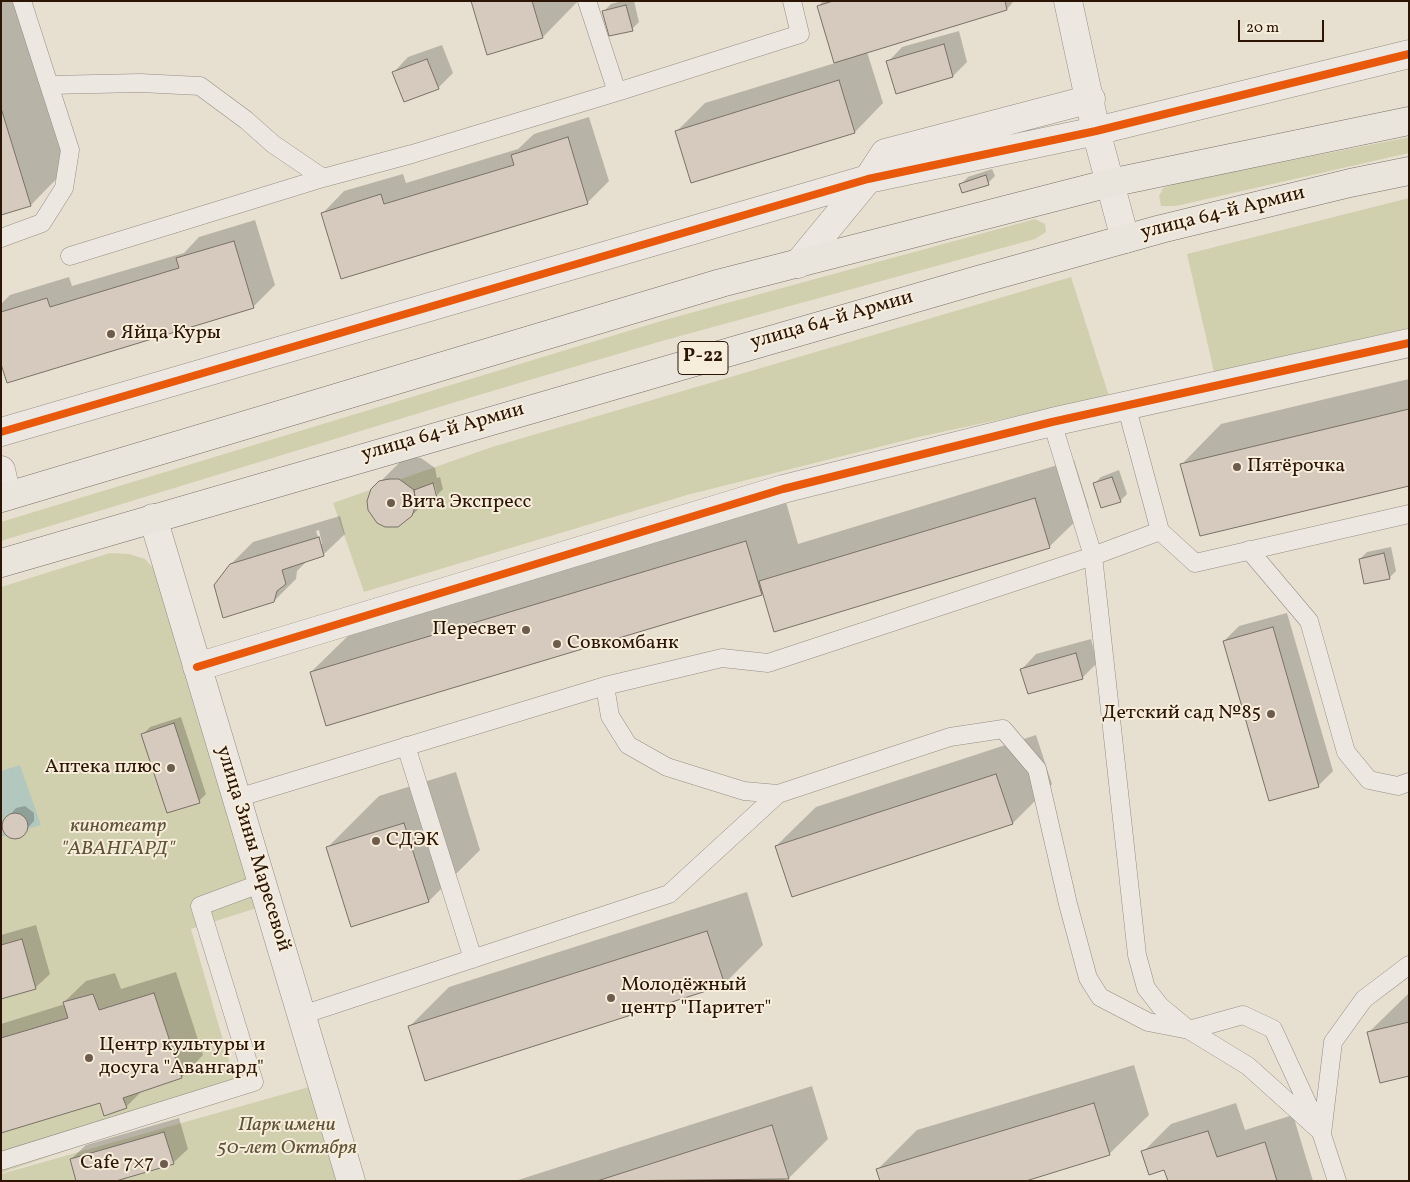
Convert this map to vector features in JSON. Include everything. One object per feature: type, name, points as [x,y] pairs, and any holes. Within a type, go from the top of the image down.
[{"type":"highway","points":[[4,497],[712,286],[1110,182],[1409,121]]},
{"type":"highway","name":"улица 64-й Армии","points":[[1,563],[744,346],[1125,239],[1350,183],[1409,171]]},
{"type":"street","points":[[1068,1],[1096,130],[1125,239]]},
{"type":"street","points":[[1,432],[868,179],[1096,130],[1409,54]]},
{"type":"street","points":[[798,264],[868,179],[885,152],[1090,99]]},
{"type":"street","points":[[197,667],[782,489],[1052,422],[1409,343]]},
{"type":"street","points":[[1,470],[4,497]]},
{"type":"street","name":"улица Зины Маресевой","points":[[153,518],[352,1181]]},
{"type":"lane","points":[[1,238],[42,223],[64,188],[70,150],[22,1]]},
{"type":"lane","points":[[588,1],[616,92]]},
{"type":"lane","points":[[70,256],[322,178],[412,154],[616,92],[800,34],[792,1]]},
{"type":"lane","points":[[49,85],[140,83],[200,86],[246,120],[273,144],[322,178]]},
{"type":"lane","points":[[1126,406],[1160,531],[1196,563],[1409,514]]},
{"type":"lane","points":[[1052,422],[1093,556],[1137,955],[1146,988],[1160,1006],[1189,1030],[1248,1066],[1320,1132]]},
{"type":"lane","points":[[237,798],[605,686],[722,658],[768,663],[1093,556],[1160,531]]},
{"type":"lane","points":[[1249,550],[1309,621],[1346,752],[1369,780],[1398,786],[1409,782]]},
{"type":"lane","points":[[605,686],[610,716],[628,745],[667,767],[744,791],[778,794],[950,737],[1003,729],[1037,769],[1068,904],[1088,978],[1100,998],[1148,1022],[1189,1030],[1243,1015],[1273,1029],[1320,1132],[1337,1181]]},
{"type":"lane","points":[[406,746],[473,959]]},
{"type":"lane","points":[[302,1014],[669,894],[778,794]]},
{"type":"lane","points":[[1,1161],[254,1082],[200,906],[262,883]]},
{"type":"lane","points":[[1320,1132],[1333,1042],[1364,999],[1409,965]]},
{"type":"green space","points":[[1409,137],[1409,153],[1176,206],[1161,206],[1159,196],[1163,188],[1178,183]]},
{"type":"green space","points":[[1409,198],[1409,328],[1214,372],[1187,254]]},
{"type":"green space","points":[[1035,219],[1045,224],[1046,232],[1035,239],[662,341],[1,541],[1,522],[661,321]]},
{"type":"green space","points":[[1071,277],[1109,396],[919,437],[687,495],[364,592],[333,503],[492,447]]},
{"type":"green space","name":"кинотеатр \"АВАНГАРД\"","points":[[110,553],[129,554],[145,559],[159,574],[263,906],[191,929],[238,1092],[1,1173],[1,587]]},
{"type":"green space","name":"Парк имени 50-лет Октября","points":[[316,1085],[345,1181],[1,1181],[1,1174]]},
{"type":"shaded area","points":[[20,765],[41,825],[1,837],[1,771]]},
{"type":"building","points":[[471,1],[532,1],[543,38],[487,55]]},
{"type":"building","points":[[833,1],[1005,1],[1007,10],[834,63],[817,6]]},
{"type":"building","points":[[626,5],[633,31],[609,36],[602,11]]},
{"type":"building","points":[[944,44],[953,77],[896,94],[886,61]]},
{"type":"building","points":[[427,59],[439,89],[404,102],[392,72]]},
{"type":"building","points":[[839,80],[855,133],[691,183],[675,131]]},
{"type":"building","points":[[1,108],[31,206],[1,215]]},
{"type":"building","points":[[568,137],[588,204],[341,279],[321,213],[381,194],[384,204],[514,165],[511,155]]},
{"type":"building","points":[[986,175],[989,185],[962,193],[959,184]]},
{"type":"building","points":[[234,241],[254,308],[7,383],[1,364],[1,312],[47,298],[50,307],[179,268],[176,258]]},
{"type":"building","points":[[1409,409],[1409,486],[1200,536],[1180,464]]},
{"type":"building","points":[[1112,477],[1121,502],[1101,508],[1093,483]]},
{"type":"building","name":"Вита Экспресс","points":[[399,479],[414,490],[416,504],[412,516],[398,527],[385,527],[377,523],[368,510],[367,501],[371,489],[379,481]]},
{"type":"building","points":[[433,483],[437,498],[416,504],[414,490]]},
{"type":"building","points":[[1035,498],[1050,548],[774,632],[759,581]]},
{"type":"building","points":[[319,537],[324,556],[282,570],[286,584],[277,591],[274,602],[223,618],[214,585],[230,564]]},
{"type":"building","points":[[746,541],[762,595],[326,726],[310,672]]},
{"type":"building","points":[[1384,553],[1390,579],[1364,584],[1359,559]]},
{"type":"building","name":"Детский сад №85","points":[[1273,627],[1319,787],[1269,801],[1223,641]]},
{"type":"building","points":[[1076,653],[1083,679],[1028,694],[1020,669]]},
{"type":"building","name":"Аптека плюс","points":[[174,723],[200,803],[167,813],[141,734]]},
{"type":"building","points":[[996,774],[1013,824],[792,897],[775,846]]},
{"type":"building","points":[[15,813],[24,817],[28,826],[24,835],[15,839],[6,835],[2,826],[6,817]]},
{"type":"building","points":[[404,823],[429,902],[351,927],[326,847]]},
{"type":"building","points":[[707,931],[725,985],[425,1081],[408,1026]]},
{"type":"building","points":[[22,939],[36,989],[1,999],[1,945]]},
{"type":"building","name":"Центр культуры и досуга \"Авангард\"","points":[[154,993],[182,1078],[123,1098],[127,1108],[104,1116],[100,1103],[1,1133],[1,1038],[68,1018],[63,1002],[93,994],[99,1010]]},
{"type":"building","points":[[1409,1022],[1409,1076],[1380,1083],[1367,1032]]},
{"type":"building","points":[[1094,1103],[1110,1155],[1026,1181],[880,1181],[876,1169]]},
{"type":"building","points":[[772,1125],[789,1179],[597,1181]]},
{"type":"building","points":[[1208,1131],[1217,1157],[1265,1142],[1277,1181],[1168,1181],[1164,1170],[1149,1175],[1141,1151]]},
{"type":"building","points":[[164,1132],[174,1164],[116,1181],[76,1181],[70,1159]]},
{"type":"cycle path","points":[[1,432],[868,179],[1096,131],[1409,54]]},
{"type":"cycle path","points":[[197,667],[783,489],[1052,422],[1409,343]]},
{"type":"place","name":"Яйца Куры","points":[[111,334]]},
{"type":"place","name":"Пятёрочка","points":[[1237,467]]},
{"type":"place","name":"Вита Экспресс","points":[[391,503]]},
{"type":"place","name":"Пересвет","points":[[526,630]]},
{"type":"place","name":"Совкомбанк","points":[[557,644]]},
{"type":"place","name":"Детский сад №85","points":[[1271,714]]},
{"type":"place","name":"Аптека плюс","points":[[171,768]]},
{"type":"place","name":"СДЭК","points":[[376,841]]},
{"type":"place","name":"Молодёжный центр \"Паритет\"","points":[[611,998]]},
{"type":"place","name":"Центр культуры и досуга \"Авангард\"","points":[[89,1058]]},
{"type":"place","name":"Cafe 7×7","points":[[164,1164]]}]
